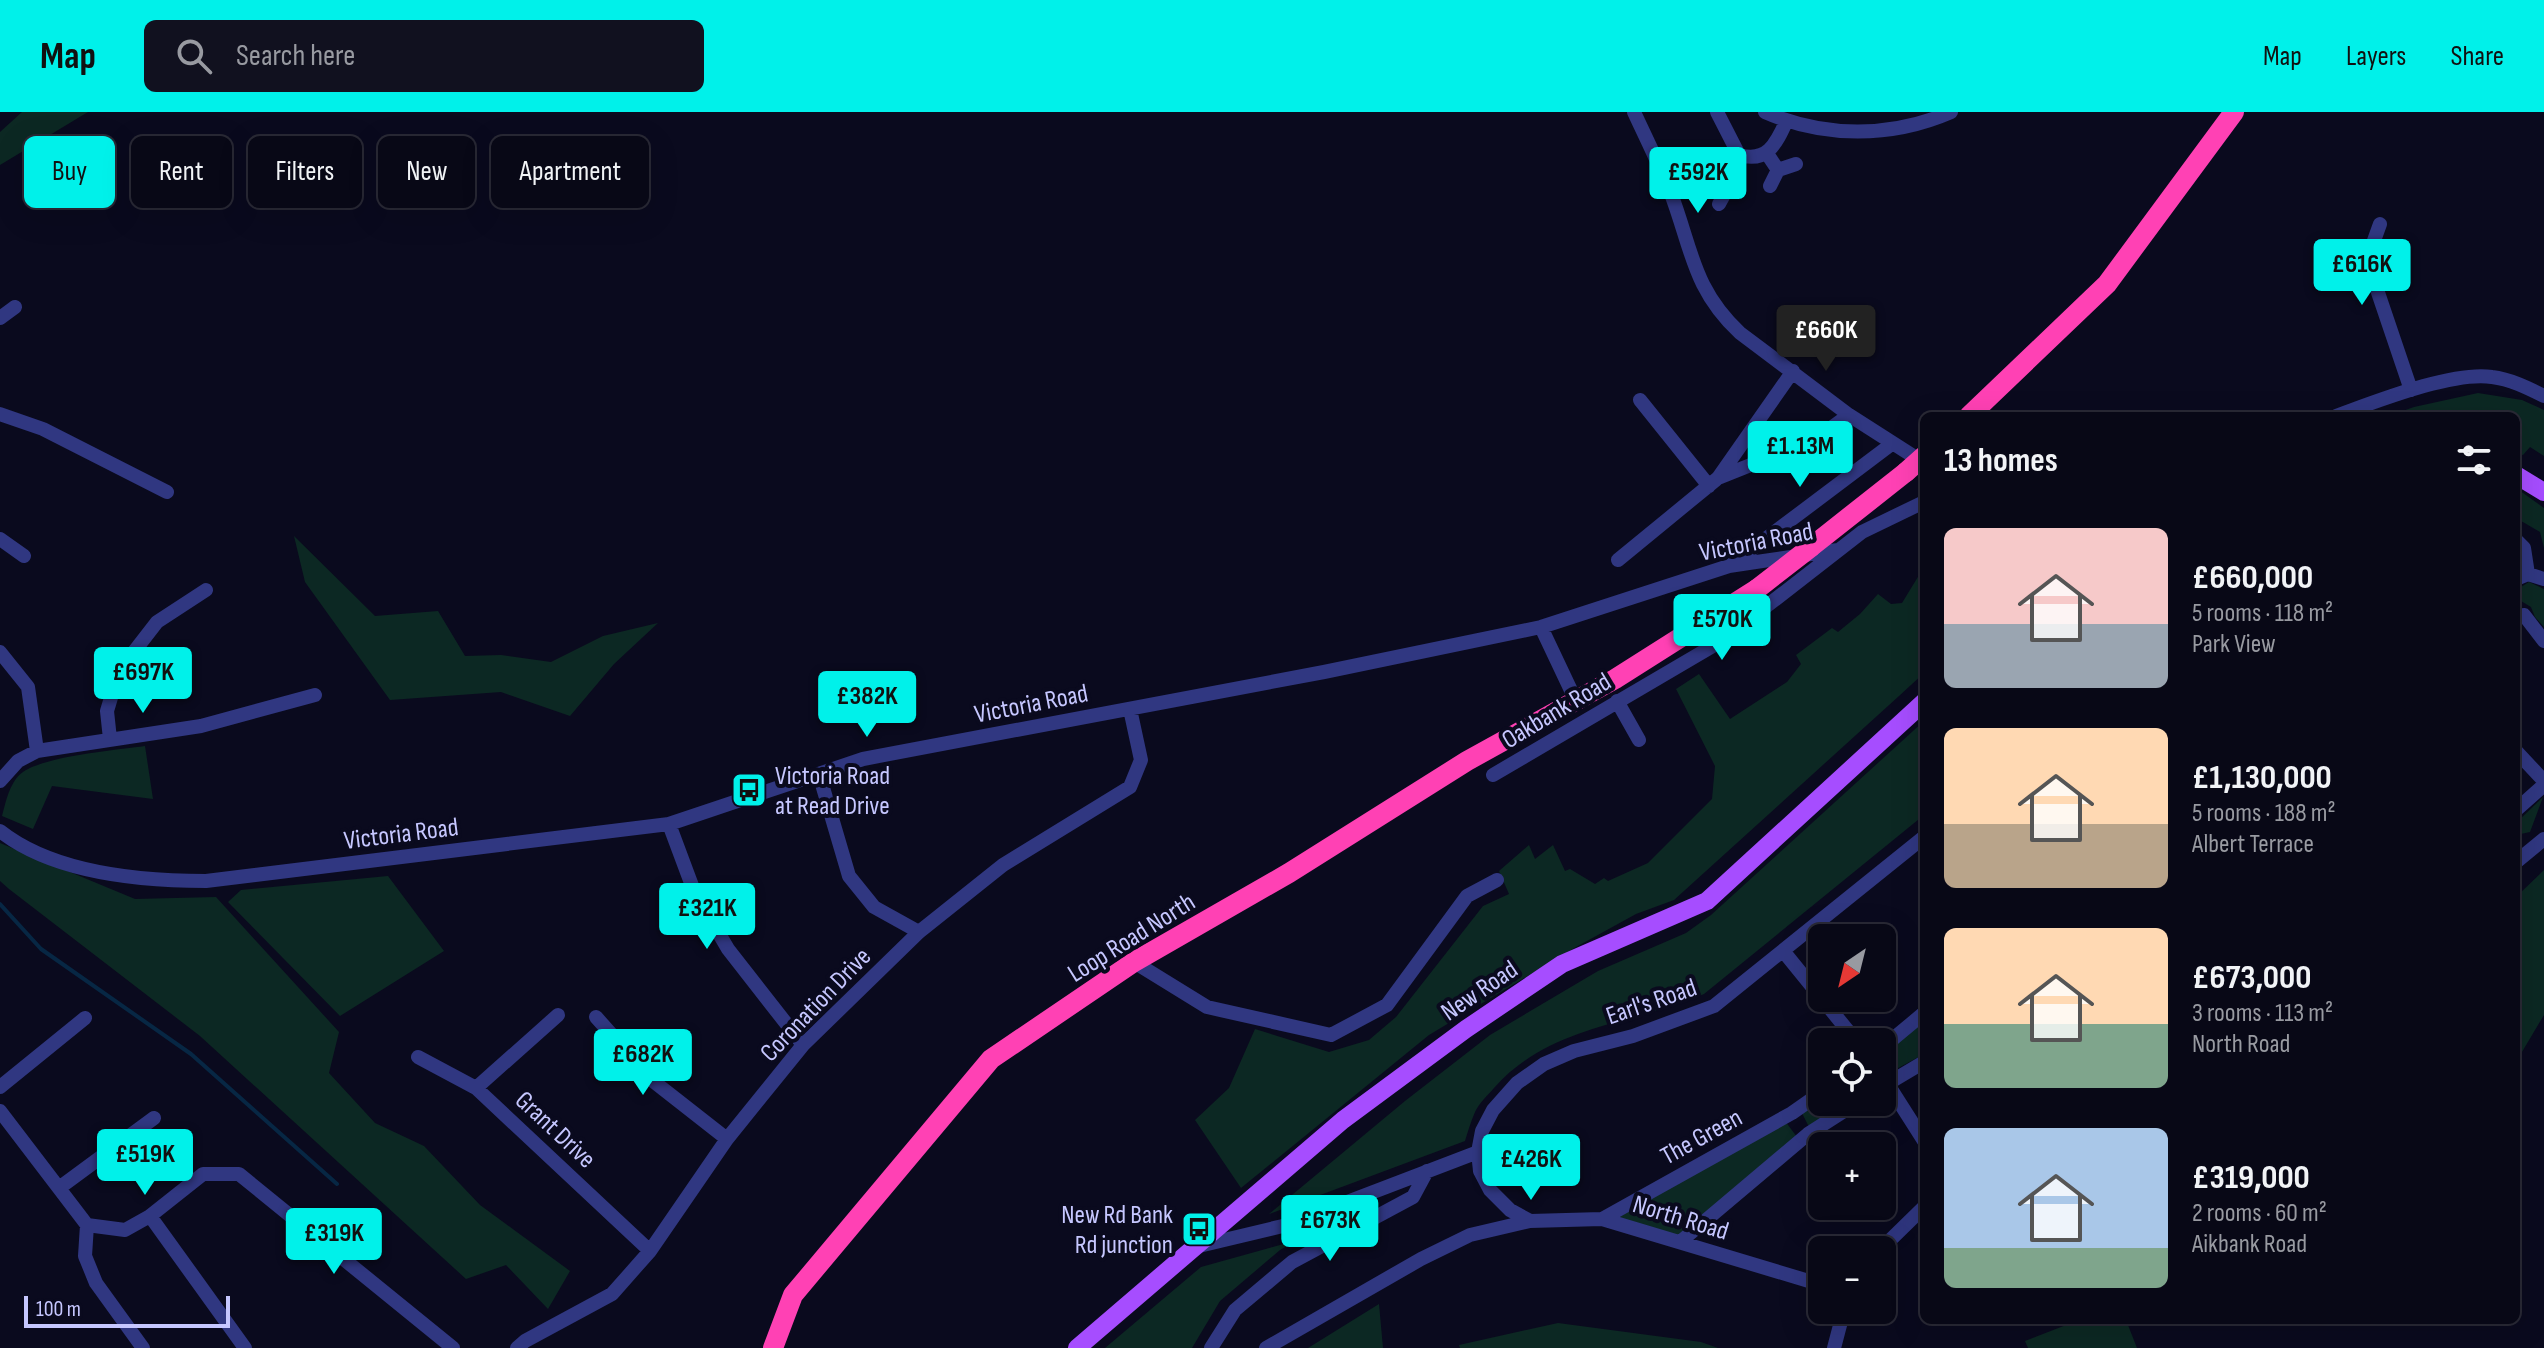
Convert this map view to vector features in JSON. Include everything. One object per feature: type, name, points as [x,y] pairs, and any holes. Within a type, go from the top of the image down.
[{"type":"highway","points":[[1973,412],[2107,284],[2234,112]]},
{"type":"highway","name":"Loop Road North","points":[[773,1348],[793,1295],[991,1059],[1134,962],[1289,873],[1467,761],[1615,679],[1757,589],[1915,467]]},
{"type":"main road","points":[[2520,477],[2544,492]]},
{"type":"main road","name":"New Road","points":[[1077,1348],[1343,1120],[1466,1029],[1562,964],[1707,901],[1920,706]]},
{"type":"street","points":[[1634,112],[1670,191],[1703,287],[1723,317],[1849,415],[1893,443],[1915,467]]},
{"type":"street","points":[[1717,112],[1739,155],[1736,173],[1719,204]]},
{"type":"street","points":[[1765,112],[1786,122],[1827,131],[1860,132],[1897,128],[1951,112]]},
{"type":"street","points":[[1739,155],[1751,159],[1766,152],[1780,137],[1786,122]]},
{"type":"street","points":[[1766,152],[1778,170]]},
{"type":"street","points":[[1770,186],[1778,170],[1796,164]]},
{"type":"street","points":[[2380,224],[2367,260],[2411,390]]},
{"type":"street","points":[[0,318],[15,307]]},
{"type":"street","points":[[1618,560],[1713,482],[1793,371]]},
{"type":"street","points":[[2347,412],[2411,390],[2474,376],[2514,383],[2544,396]]},
{"type":"street","points":[[1640,400],[1713,482]]},
{"type":"street","points":[[0,414],[43,429],[167,492]]},
{"type":"street","points":[[1713,482],[1816,439],[1849,415]]},
{"type":"street","points":[[1729,566],[1893,443]]},
{"type":"street","name":"Oakbank Road","points":[[1493,775],[1723,640],[1862,532],[1920,504]]},
{"type":"street","points":[[0,539],[24,556]]},
{"type":"street","points":[[2520,544],[2524,548],[2522,576],[2544,579]]},
{"type":"street","name":"Victoria Road","points":[[0,831],[26,847],[95,871],[136,878],[190,881],[669,824],[863,759],[1383,661],[1541,627],[1729,566],[1838,550]]},
{"type":"street","points":[[110,739],[107,711],[119,671],[157,622],[206,590]]},
{"type":"street","points":[[2524,615],[2544,641]]},
{"type":"street","points":[[1541,627],[1576,701]]},
{"type":"street","points":[[0,652],[28,687],[37,751]]},
{"type":"street","points":[[0,781],[18,761],[37,751],[201,726],[315,695]]},
{"type":"street","points":[[1617,701],[1639,740]]},
{"type":"street","name":"Coronation Drive","points":[[517,1348],[612,1294],[650,1251],[727,1139],[803,1045],[919,932],[1003,865],[1130,787],[1141,760],[1130,709]]},
{"type":"street","points":[[2520,756],[2544,783],[2520,806]]},
{"type":"street","points":[[819,774],[849,876],[874,907],[919,932]]},
{"type":"street","points":[[669,824],[694,891],[728,949],[803,1045]]},
{"type":"street","points":[[2520,859],[2544,839]]},
{"type":"street","name":"Earl's Road","points":[[1478,1152],[1482,1131],[1493,1110],[1517,1083],[1544,1064],[1574,1051],[1633,1036],[1714,1006],[1920,840]]},
{"type":"street","points":[[1134,962],[1207,1007],[1331,1035],[1387,1005],[1467,896],[1497,880]]},
{"type":"street","points":[[1784,952],[1846,1028]]},
{"type":"street","points":[[476,1088],[558,1015]]},
{"type":"street","points":[[1896,1036],[1920,1016]]},
{"type":"street","points":[[596,1017],[653,1081],[727,1139]]},
{"type":"street","points":[[0,1087],[85,1018]]},
{"type":"street","name":"Grant Drive","points":[[418,1057],[476,1088],[650,1251]]},
{"type":"street","points":[[1896,1076],[1920,1064]]},
{"type":"street","points":[[1896,1100],[1920,1135]]},
{"type":"street","name":"The Green","points":[[1602,1219],[1808,1102]]},
{"type":"street","points":[[0,1111],[87,1225],[85,1256],[96,1283],[143,1348]]},
{"type":"street","points":[[1680,1242],[1808,1134],[1836,1116]]},
{"type":"street","points":[[59,1188],[154,1118]]},
{"type":"street","points":[[1194,1247],[1287,1225],[1478,1152],[1480,1171],[1490,1190],[1510,1210],[1530,1221]]},
{"type":"street","points":[[1211,1348],[1235,1310],[1292,1262],[1413,1197],[1427,1171]]},
{"type":"street","points":[[87,1225],[125,1230],[150,1216],[203,1174],[239,1174],[453,1348]]},
{"type":"street","points":[[1894,1236],[1920,1211]]},
{"type":"street","points":[[150,1216],[245,1348]]},
{"type":"street","name":"North Road","points":[[1266,1348],[1421,1259],[1470,1235],[1530,1221],[1602,1219],[1808,1281]]},
{"type":"street","points":[[1834,1348],[1840,1324]]},
{"type":"green space","points":[[22,112],[88,112],[48,136],[24,136],[24,151],[0,165],[0,132]]},
{"type":"green space","points":[[2478,393],[2522,400],[2544,410],[2544,456],[2530,447],[2523,455],[2520,454],[2520,412],[2400,412]]},
{"type":"green space","points":[[2520,491],[2544,508],[2544,548],[2540,532],[2520,520]]},
{"type":"green space","points":[[294,536],[375,616],[438,611],[465,656],[501,655],[551,662],[603,636],[658,623],[614,664],[570,716],[501,692],[390,700],[305,582]]},
{"type":"green space","points":[[1920,574],[1920,677],[1674,900],[1636,914],[1576,947],[1429,1035],[1241,1188],[1195,1120],[1229,1088],[1255,1029],[1329,1052],[1369,1040],[1396,1017],[1483,906],[1509,894],[1499,871],[1529,845],[1535,859],[1553,845],[1565,871],[1570,869],[1595,884],[1648,863],[1712,799],[1715,766],[1676,689],[1699,674],[1730,719],[1787,682],[1801,664],[1796,655],[1832,628],[1838,632],[1878,594],[1891,604],[1902,603]]},
{"type":"green space","points":[[2529,582],[2544,589],[2544,627],[2531,607],[2520,600],[2520,588]]},
{"type":"green space","points":[[1920,725],[1920,818],[1704,994],[1593,1029],[1540,1051],[1516,1067],[1481,1102],[1465,1141],[1269,1214],[1490,1035],[1598,971],[1686,933],[1711,915]]},
{"type":"green space","points":[[145,746],[153,799],[52,786],[33,829],[2,816],[15,781],[34,766],[82,754]]},
{"type":"green space","points":[[2543,797],[2530,832],[2520,834],[2520,819]]},
{"type":"green space","points":[[0,843],[135,899],[216,897],[339,1032],[329,1073],[375,1123],[424,1146],[480,1205],[570,1271],[548,1309],[506,1265],[466,1279],[200,1036],[0,881]]},
{"type":"green space","points":[[2544,870],[2544,1015],[2520,1055],[2520,893]]},
{"type":"green space","points":[[388,876],[444,951],[340,1016],[228,902],[241,890]]},
{"type":"green space","points":[[1920,1023],[1920,1056],[1896,1069],[1896,1043]]},
{"type":"green space","points":[[1808,1108],[1808,1116],[1826,1116],[1808,1125],[1802,1113]]},
{"type":"green space","points":[[1785,1121],[1797,1137],[1681,1236],[1617,1218]]},
{"type":"green space","points":[[1298,1240],[1280,1250],[1220,1301],[1192,1348],[1105,1348],[1201,1267]]},
{"type":"green space","points":[[1379,1304],[1383,1348],[1308,1348]]},
{"type":"green space","points":[[1558,1323],[1701,1342],[1718,1348],[1460,1348],[1459,1345]]},
{"type":"green space","points":[[2069,1324],[2128,1324],[2137,1348],[2028,1348],[2025,1341]]},
{"type":"waterway","points":[[0,904],[41,949],[191,1054],[337,1184]]},
{"type":"place","name":"Victoria Road at Read Drive","points":[[749,790]]},
{"type":"place","name":"New Rd Bank Rd junction","points":[[1199,1229]]}]
